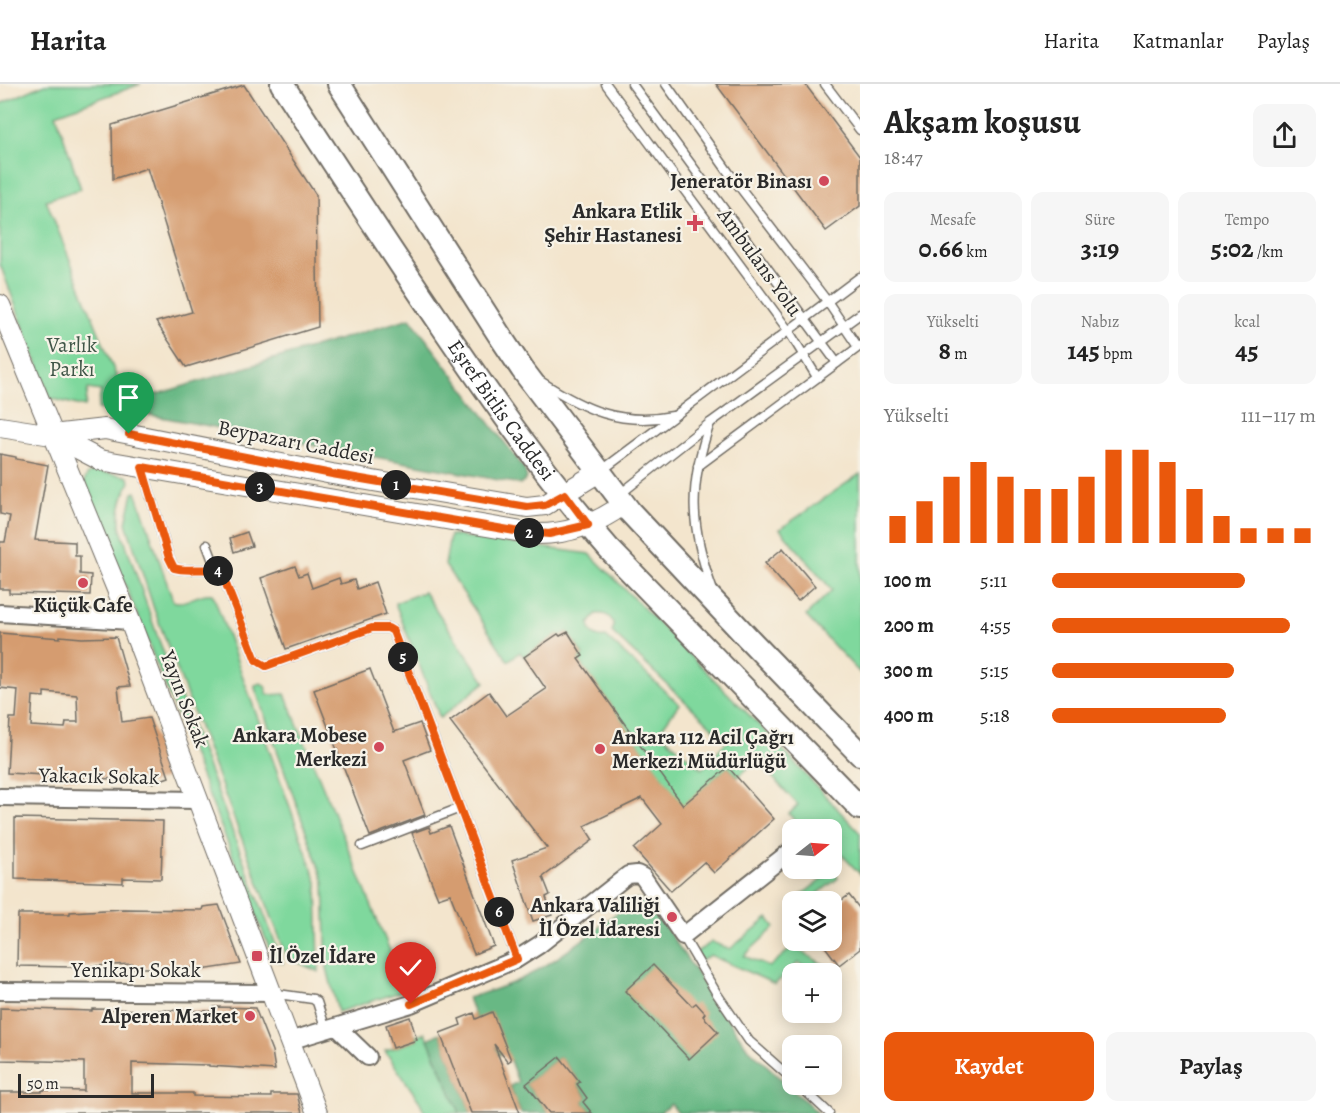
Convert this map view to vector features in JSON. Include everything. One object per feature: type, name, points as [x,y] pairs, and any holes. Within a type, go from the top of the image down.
[{"type":"main road","name":"Eşref Bitlis Caddesi","points":[[282,84],[372,224],[483,386],[588,525],[860,808]]},
{"type":"main road","name":"Eşref Bitlis Caddesi","points":[[339,84],[522,369],[599,472],[720,608],[860,754]]},
{"type":"street","name":"Yayın Sokak","points":[[0,305],[130,621],[317,1113]]},
{"type":"street","name":"Beypazarı Caddesi","points":[[0,427],[52,435],[105,429],[332,474],[527,507],[545,505],[599,472]]},
{"type":"street","name":"Beypazarı Caddesi","points":[[52,435],[100,460],[515,531],[549,534],[588,525],[604,518],[621,499]]},
{"type":"street","points":[[0,614],[130,621]]},
{"type":"street","name":"Yakacık Sokak","points":[[0,797],[198,800]]},
{"type":"street","points":[[289,1041],[411,1004],[517,959],[539,945],[628,875],[637,874],[643,877],[683,936],[782,858]]},
{"type":"street","name":"Yenikapı Sokak","points":[[0,991],[271,993]]},
{"type":"street","points":[[332,1029],[368,1057]]},
{"type":"lane","points":[[348,84],[358,113]]},
{"type":"lane","name":"Ambulans Yolu","points":[[606,84],[788,330],[817,377]]},
{"type":"lane","points":[[632,84],[837,363]]},
{"type":"lane","points":[[666,84],[729,173],[859,346],[698,466]]},
{"type":"lane","points":[[825,84],[860,130]]},
{"type":"lane","points":[[599,472],[860,277]]},
{"type":"lane","points":[[621,499],[710,423],[860,314]]},
{"type":"lane","points":[[522,369],[576,402],[602,414],[643,420],[676,416]]},
{"type":"lane","points":[[129,434],[136,400]]},
{"type":"lane","points":[[710,423],[698,466],[694,499],[697,537],[702,560],[720,608]]},
{"type":"lane","points":[[142,467],[174,568],[183,571],[216,569]]},
{"type":"lane","points":[[207,545],[216,569],[222,574],[256,660],[260,664],[266,666],[372,628],[388,628],[393,631],[517,959]]},
{"type":"lane","points":[[362,846],[460,808]]},
{"type":"lane","points":[[683,936],[717,994],[749,1041],[782,1070]]},
{"type":"lane","points":[[271,993],[313,999],[332,1029]]},
{"type":"lane","points":[[810,1095],[830,1113]]},
{"type":"green space","name":"Varlık Parkı","points":[[45,84],[141,84],[56,114],[81,189],[46,200],[127,403],[122,412],[98,409],[101,391],[88,389],[85,407],[50,398],[0,264],[0,104]]},
{"type":"green space","points":[[410,318],[524,468],[527,478],[524,482],[520,484],[145,414],[141,399]]},
{"type":"green space","points":[[95,471],[129,478],[130,482],[120,511],[121,530],[157,635],[283,963],[274,960],[84,481],[88,474]]},
{"type":"green space","points":[[860,474],[860,673],[806,616],[832,590],[780,529]]},
{"type":"green space","points":[[136,492],[173,601],[182,602],[207,594],[212,594],[214,597],[317,882],[319,972],[287,957],[155,612],[126,523],[133,493]]},
{"type":"green space","points":[[450,535],[590,554],[766,732],[860,833],[860,874],[842,855],[842,819],[794,819],[789,814],[798,805],[757,760],[738,777],[728,767],[683,806],[578,659],[583,655],[568,632],[560,636],[558,634],[524,657],[520,652],[508,661],[445,565]],"holes":[[[596,614],[605,614],[612,621],[612,632],[727,741],[702,769],[659,732],[679,704],[606,637],[599,637],[592,633],[589,624]]]},
{"type":"green space","points":[[424,592],[485,682],[440,718],[395,603]]},
{"type":"green space","points":[[261,683],[265,686],[268,695],[285,694],[406,990],[338,1012],[327,968],[324,882],[255,688],[255,685]]},
{"type":"green space","points":[[822,879],[837,879],[821,891],[807,891]]},
{"type":"green space","points":[[639,899],[645,902],[656,913],[746,1046],[782,1080],[782,1095],[799,1095],[818,1113],[678,1113],[671,1104],[660,1113],[592,1113],[583,1102],[587,1097],[577,1084],[579,1081],[560,1057],[526,1084],[549,1113],[521,1113],[510,1086],[518,1082],[507,1052],[499,1055],[495,1045],[503,1041],[492,1013],[476,1019],[468,998],[521,979],[536,971],[579,942],[633,900]]},
{"type":"green space","points":[[768,918],[775,927],[744,956],[769,967],[788,951],[800,951],[821,963],[782,963],[782,978],[775,984],[710,955],[701,961],[696,952],[712,942],[730,949]]},
{"type":"green space","points":[[425,1033],[460,1113],[425,1113],[385,1051],[417,1040],[416,1035]]},
{"type":"green space","points":[[440,1033],[471,1113],[460,1113],[428,1039]]},
{"type":"building","name":"Jeneratör Binası","points":[[716,84],[805,84],[860,157],[860,206],[826,231]]},
{"type":"building","points":[[244,85],[316,195],[318,327],[186,367],[156,322],[192,312],[147,168],[113,179],[112,125]]},
{"type":"building","points":[[0,454],[48,465],[35,540],[75,542],[75,556],[80,556],[80,574],[91,575],[90,595],[9,593],[9,589],[0,589],[0,542],[5,542],[10,516],[0,514]]},
{"type":"building","points":[[247,532],[252,546],[234,552],[230,538]]},
{"type":"building","points":[[783,548],[815,586],[798,601],[765,563]]},
{"type":"building","points":[[295,566],[299,576],[307,573],[312,588],[339,578],[341,584],[354,580],[357,589],[375,582],[386,614],[286,649],[261,578]]},
{"type":"building","points":[[568,632],[583,656],[578,659],[683,805],[728,767],[774,819],[714,873],[704,862],[671,891],[634,849],[662,824],[642,798],[584,826],[593,840],[543,877],[550,895],[546,897],[552,915],[533,921],[512,860],[547,848],[450,721],[489,692],[506,716],[546,689],[524,657],[558,634],[560,636]]},
{"type":"building","points":[[0,633],[60,638],[60,636],[116,637],[130,686],[118,687],[122,722],[149,718],[169,777],[152,783],[127,779],[64,778],[64,776],[7,773],[10,718],[16,718],[18,690],[0,688]],"holes":[[[44,692],[77,695],[78,722],[66,722],[65,728],[31,726],[33,696],[44,697]]]},
{"type":"building","points":[[370,669],[394,732],[420,723],[430,750],[404,760],[425,815],[370,836],[314,690]]},
{"type":"building","points":[[15,818],[163,821],[161,879],[123,878],[123,883],[15,879]]},
{"type":"building","points":[[449,826],[494,946],[474,954],[450,894],[438,898],[412,833],[429,827],[431,833]]},
{"type":"building","points":[[849,895],[860,909],[860,949],[842,963],[837,963],[828,951],[842,951],[842,900]]},
{"type":"building","points":[[219,905],[241,964],[202,970],[202,968],[132,968],[132,964],[73,967],[17,966],[18,914],[70,914],[70,912],[123,909],[202,910],[203,907]]},
{"type":"building","points":[[653,965],[692,1006],[696,1003],[705,1013],[703,1016],[718,1032],[689,1059],[625,991]]},
{"type":"building","points":[[214,1007],[255,1008],[272,1051],[275,1070],[132,1063],[132,1093],[271,1097],[271,1094],[297,1094],[302,1113],[0,1113],[0,1092],[84,1091],[84,1062],[0,1060],[0,1008],[214,1011]]},
{"type":"building","points":[[492,1012],[511,1060],[508,1062],[494,1044],[520,1113],[471,1113],[440,1033],[461,1025],[459,1019],[474,1013],[476,1019]]},
{"type":"building","points":[[410,1017],[417,1040],[393,1048],[386,1025]]},
{"type":"building","points":[[560,1057],[580,1082],[577,1084],[587,1098],[583,1102],[592,1113],[549,1113],[526,1084]]},
{"type":"place","name":"Jeneratör Binası","points":[[824,181]]},
{"type":"place","name":"Ankara Etlik Şehir Hastanesi","points":[[695,223]]},
{"type":"place","name":"Küçük Cafe","points":[[83,583]]},
{"type":"place","name":"Ankara Mobese Merkezi","points":[[379,747]]},
{"type":"place","name":"Ankara 112 Acil Çağrı Merkezi Müdürlüğü","points":[[600,749]]},
{"type":"place","name":"Ankara Valiliği İl Özel İdaresi","points":[[672,917]]},
{"type":"place","name":"İl Özel İdare","points":[[257,956]]},
{"type":"place","name":"Alperen Market","points":[[250,1016]]},
{"type":"route","points":[[129,434],[332,474],[527,507],[545,505],[565,494],[588,525],[560,533],[534,534],[142,467],[174,568],[183,571],[216,569],[222,574],[256,660],[260,664],[266,666],[372,628],[388,628],[393,631],[517,959],[411,1004]]}]
